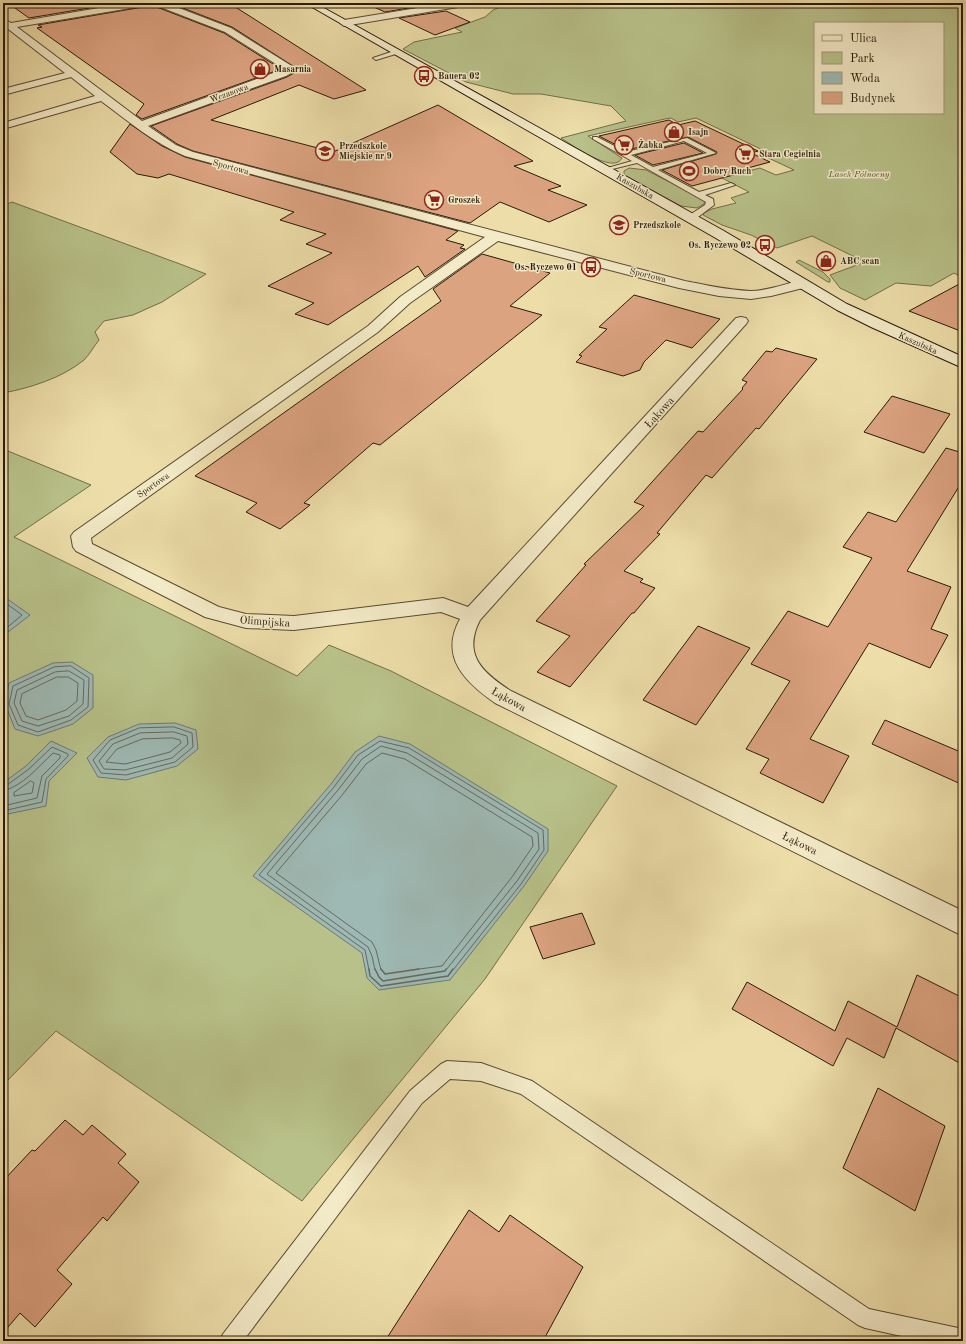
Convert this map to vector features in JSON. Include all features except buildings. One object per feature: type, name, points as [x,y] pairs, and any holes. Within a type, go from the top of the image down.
[{"type":"street","points":[[7,28],[143,3]]},
{"type":"street","name":"Wczasowa","points":[[139,125],[155,121],[282,74],[290,68],[228,30],[158,3]]},
{"type":"street","name":"Kaszubska","points":[[309,3],[691,218],[842,307],[963,363]]},
{"type":"street","points":[[344,23],[464,3]]},
{"type":"street","name":"Sportowa","points":[[7,28],[21,35],[139,125],[172,147],[207,160],[496,236],[719,292],[751,296],[802,284]]},
{"type":"street","points":[[3,92],[72,74]]},
{"type":"street","points":[[3,126],[103,97]]},
{"type":"street","name":"Sportowa","points":[[81,536],[373,329],[405,300],[496,236]]},
{"type":"street","name":"Łąkowa","points":[[741,321],[472,616],[464,635],[463,653],[471,672],[483,684],[503,697],[963,924]]},
{"type":"street","name":"Olimpijska","points":[[81,536],[83,547],[212,612],[246,621],[294,623],[443,605],[472,616]]},
{"type":"lane","points":[[376,58],[397,52]]},
{"type":"lane","points":[[595,138],[700,194],[710,201],[710,205],[691,218]]},
{"type":"lane","points":[[625,154],[685,139],[713,153],[652,169]]},
{"type":"lane","points":[[606,170],[638,161]]},
{"type":"lane","points":[[700,194],[731,185]]},
{"type":"lane","points":[[230,1341],[416,1097],[446,1070],[481,1072],[526,1086],[865,1318],[963,1339]]},
{"type":"green space","name":"Lasek Północny","points":[[510,3],[963,3],[963,278],[954,273],[931,286],[896,283],[865,300],[840,288],[830,275],[865,262],[812,236],[777,248],[751,235],[722,225],[703,215],[712,209],[736,203],[731,198],[749,192],[722,178],[760,168],[776,175],[794,170],[760,154],[765,151],[696,118],[678,122],[671,118],[588,136],[622,158],[618,162],[611,163],[602,161],[583,152],[561,138],[626,121],[611,106],[541,94],[513,94],[466,82],[403,49],[414,42],[462,32],[455,28],[485,17],[493,10]]},
{"type":"green space","points":[[629,168],[646,170],[701,198],[705,202],[697,208],[681,206],[624,175],[624,171]]},
{"type":"green space","points":[[12,202],[206,274],[162,302],[133,315],[104,321],[95,332],[99,340],[88,355],[84,360],[66,372],[35,385],[3,393],[3,206]]},
{"type":"green space","points":[[799,260],[823,272],[830,279],[830,282],[796,262]]},
{"type":"green space","points":[[3,449],[91,485],[14,537],[297,676],[329,645],[391,671],[617,786],[485,979],[302,1201],[56,1031],[3,1085]]},
{"type":"water","points":[[3,596],[30,615],[3,636]]},
{"type":"water","points":[[72,662],[93,675],[93,708],[73,724],[38,736],[15,729],[5,704],[9,683],[53,663]]},
{"type":"water","points":[[175,723],[196,730],[198,749],[177,766],[126,780],[98,777],[87,758],[108,737],[139,724]]},
{"type":"water","points":[[379,736],[410,744],[548,829],[548,851],[524,886],[450,980],[379,990],[367,978],[362,953],[253,876],[331,784],[355,752]]},
{"type":"water","points":[[51,741],[77,753],[49,781],[46,806],[3,815],[3,783],[26,766]]},
{"type":"place","name":"Masarnia","points":[[260,69]]},
{"type":"place","name":"Bauera 02","points":[[424,76]]},
{"type":"place","name":"Isajn","points":[[674,132]]},
{"type":"place","name":"Żabka","points":[[624,145]]},
{"type":"place","name":"Przedszkole Miejskie nr 9","points":[[325,151]]},
{"type":"place","name":"Stara Cegielnia","points":[[745,154]]},
{"type":"place","name":"Dobry Ruch","points":[[689,171]]},
{"type":"place","name":"Groszek","points":[[434,200]]},
{"type":"place","name":"Przedszkole","points":[[619,225]]},
{"type":"place","name":"Os. Ryczewo 02","points":[[765,245]]},
{"type":"place","name":"ABC scan","points":[[826,261]]},
{"type":"place","name":"Os. Ryczewo 01","points":[[591,267]]}]
